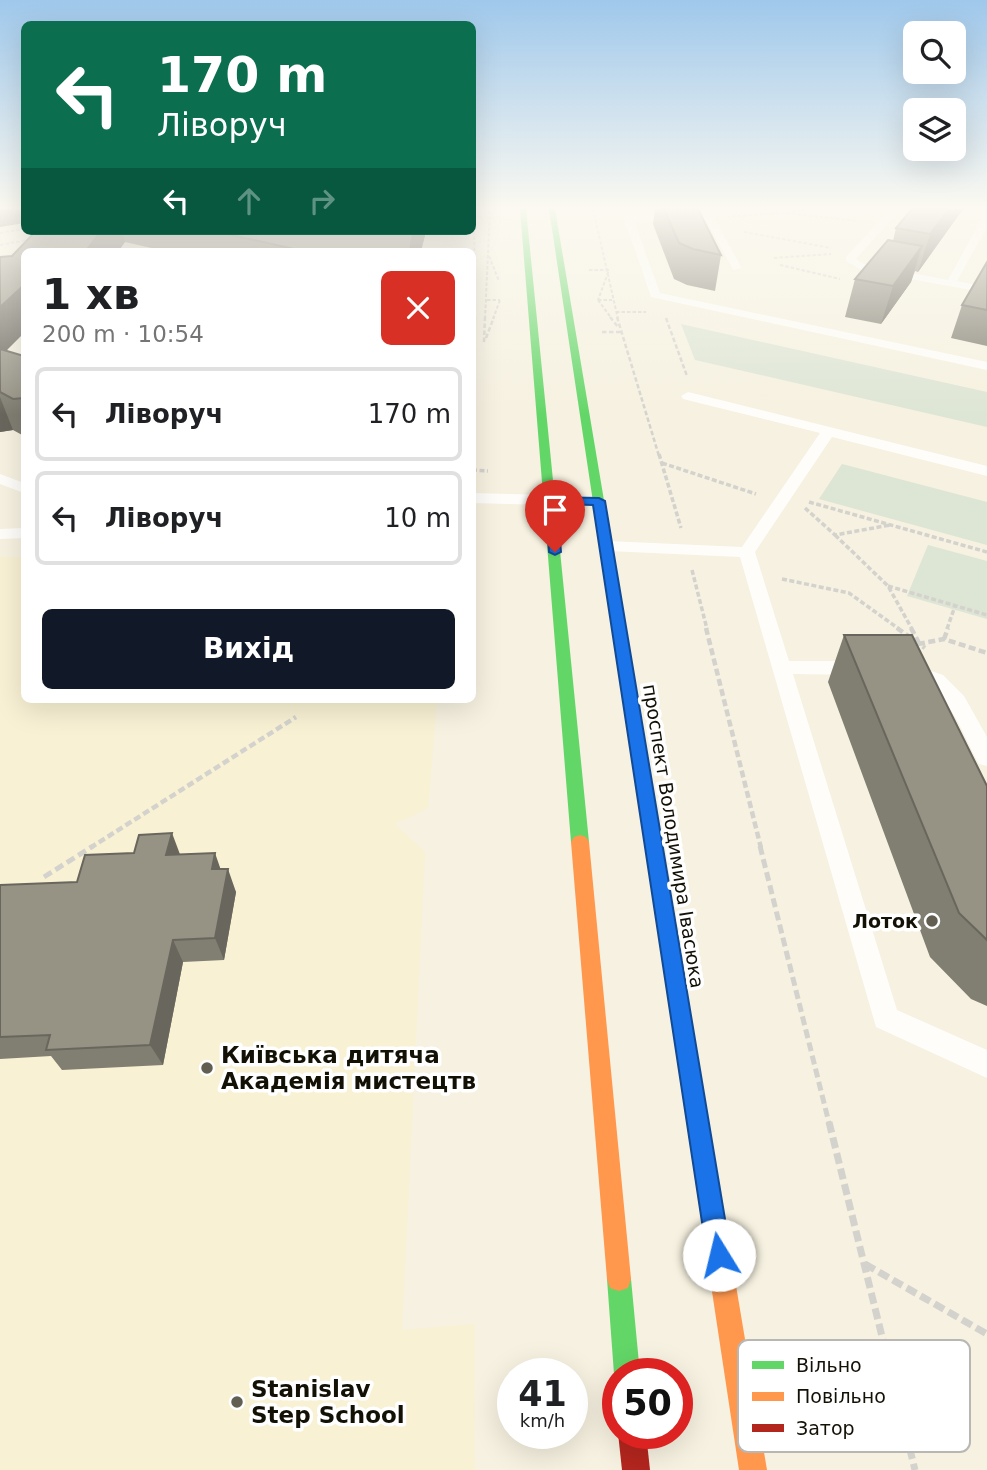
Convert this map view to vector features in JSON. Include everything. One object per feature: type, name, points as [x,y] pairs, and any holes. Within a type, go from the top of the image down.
[{"type":"main road","points":[[531,278],[556,500],[626,1358]]},
{"type":"main road","name":"проспект Володимира Івасюка","points":[[562,278],[593,501],[608,546],[738,1374]]},
{"type":"main road","points":[[634,1449],[636,1470]]},
{"type":"main road","name":"проспект Володимира Івасюка","points":[[750,1452],[753,1470]]},
{"type":"lane","points":[[649,278],[655,295],[987,366]]},
{"type":"lane","points":[[921,278],[987,290]]},
{"type":"lane","points":[[951,283],[954,278]]},
{"type":"lane","points":[[688,396],[987,471]]},
{"type":"lane","points":[[829,431],[750,563],[886,1018],[987,1064]]},
{"type":"lane","points":[[0,479],[21,487]]},
{"type":"lane","points":[[476,498],[556,500]]},
{"type":"lane","points":[[0,534],[21,533]]},
{"type":"lane","points":[[608,546],[687,549],[750,563]]},
{"type":"lane","points":[[780,667],[908,669],[927,674],[943,683],[955,696],[987,758]]},
{"type":"path","points":[[488,278],[484,341],[500,300],[498,278]]},
{"type":"path","points":[[598,300],[606,278]]},
{"type":"path","points":[[610,278],[612,300],[687,549],[883,1340]]},
{"type":"path","points":[[486,300],[500,300]]},
{"type":"path","points":[[598,300],[612,300]]},
{"type":"path","points":[[598,300],[622,332]]},
{"type":"path","points":[[664,312],[687,377]]},
{"type":"path","points":[[600,332],[622,332]]},
{"type":"path","points":[[662,463],[987,552]]},
{"type":"path","points":[[476,470],[488,471]]},
{"type":"path","points":[[787,499],[835,535],[888,586],[919,644]]},
{"type":"path","points":[[835,535],[891,525]]},
{"type":"path","points":[[750,563],[849,593],[929,651]]},
{"type":"path","points":[[888,586],[987,615]]},
{"type":"path","points":[[944,639],[955,606]]},
{"type":"path","points":[[907,642],[919,644],[944,639],[987,653]]},
{"type":"path","points":[[44,877],[296,717]]},
{"type":"path","points":[[864,1264],[987,1334]]},
{"type":"path","points":[[911,1452],[915,1470]]},
{"type":"shaded area","name":"Київська дитяча Академія мистецтв","points":[[0,557],[21,557],[21,703],[437,703],[428,808],[395,824],[425,852],[402,1330],[475,1324],[475,1470],[0,1470]]},
{"type":"green space","points":[[681,324],[987,392],[987,427],[695,360]]},
{"type":"green space","points":[[842,464],[987,502],[987,545],[819,499]]},
{"type":"green space","points":[[928,545],[987,561],[987,619],[907,596]]},
{"type":"building","points":[[0,278],[21,278],[21,288],[0,307]]},
{"type":"building","points":[[856,278],[899,278],[893,286]]},
{"type":"building","points":[[978,278],[987,278],[987,310],[962,305]]},
{"type":"building","points":[[0,349],[21,355],[21,398],[13,399],[0,392]]},
{"type":"building","points":[[844,635],[912,635],[987,786],[987,940],[959,913]]},
{"type":"building","points":[[172,833],[166,855],[215,853],[212,869],[228,869],[215,938],[173,940],[150,1045],[46,1050],[50,1035],[0,1037],[0,885],[77,882],[85,855],[134,853],[139,835]]},
{"type":"traffic: fast","points":[[529,278],[580,842]]},
{"type":"traffic: fast","points":[[563,278],[677,994]]},
{"type":"traffic: fast","points":[[619,1279],[626,1358]]},
{"type":"traffic: slow","points":[[580,842],[619,1279]]},
{"type":"traffic: slow","points":[[677,994],[738,1376]]},
{"type":"traffic: slow","points":[[750,1452],[753,1470]]},
{"type":"traffic: jam","points":[[634,1449],[636,1470]]},
{"type":"place","name":"Лоток","points":[[932,921]]},
{"type":"place","name":"Київська дитяча Академія мистецтв","points":[[207,1068]]},
{"type":"place","name":"Stanislav Step School","points":[[237,1402]]},
{"type":"route","points":[[555,552],[550,500],[599,501],[719,1255]]}]
